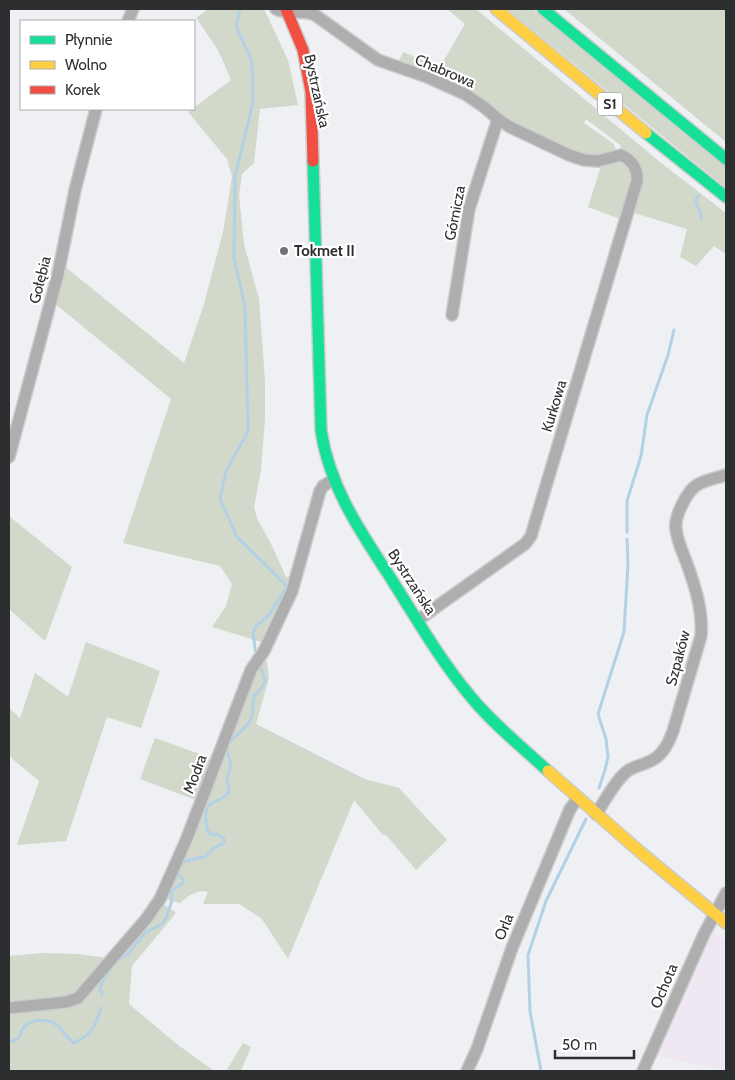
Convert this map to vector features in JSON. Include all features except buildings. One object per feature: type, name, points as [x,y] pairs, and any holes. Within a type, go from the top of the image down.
[{"type":"main road","name":"Bystrzańska","points":[[275,9],[293,50],[300,72],[314,154]]},
{"type":"main road","name":"S1","points":[[496,9],[726,197]]},
{"type":"main road","name":"S1","points":[[543,9],[726,159]]},
{"type":"main road","name":"Bystrzańska","points":[[287,11],[307,65],[312,100],[321,430],[324,453],[333,480],[352,516],[418,620],[460,683],[483,711],[654,865],[726,923]]},
{"type":"street","name":"Bystrzańska","points":[[275,9],[287,11]]},
{"type":"street","name":"Chabrowa","points":[[287,11],[306,12],[315,15],[373,57],[427,77],[465,94],[484,106],[498,119],[526,136],[576,158],[598,161],[621,155]]},
{"type":"street","name":"Gołębia","points":[[9,457],[58,274],[75,190],[96,110]]},
{"type":"street","name":"Górnicza","points":[[452,315],[469,209],[498,119]]},
{"type":"street","name":"Kurkowa","points":[[418,620],[525,544],[531,536],[637,181],[634,165],[621,155]]},
{"type":"street","name":"Szpaków","points":[[596,814],[623,774],[635,766],[645,764],[658,757],[669,741],[673,731],[701,636],[702,625],[696,589],[677,537],[676,521],[679,510],[696,485],[726,475]]},
{"type":"street","name":"Modra","points":[[9,1008],[66,1002],[78,998],[154,909],[164,892],[187,838],[254,664],[264,651],[292,591],[320,491],[333,480]]},
{"type":"street","name":"Orla","points":[[467,1071],[477,1049],[515,941],[570,809],[578,798]]},
{"type":"street","name":"Ochota","points":[[643,1071],[704,934],[726,893]]},
{"type":"shaded area","points":[[208,9],[264,9],[288,60],[298,105],[260,109],[254,163],[242,174],[239,195],[244,244],[259,299],[265,380],[265,419],[261,470],[254,507],[257,518],[286,577],[294,576],[265,643],[212,627],[226,606],[232,584],[220,566],[123,543],[171,399],[53,302],[63,265],[184,363],[204,304],[223,232],[232,177],[227,159],[188,112],[195,110],[195,107],[231,80],[218,50],[196,18]]},
{"type":"shaded area","points":[[447,9],[476,9],[660,162],[726,213],[726,254],[714,246],[696,266],[680,257],[687,229],[631,212],[641,182],[620,145],[586,119],[584,123],[614,144],[616,151],[596,157],[571,153],[398,63],[403,52],[440,67],[465,24]]},
{"type":"shaded area","points":[[507,9],[533,9],[726,167],[726,188]]},
{"type":"shaded area","points":[[564,9],[726,9],[726,142],[710,129]]},
{"type":"shaded area","points":[[624,161],[633,172],[623,220],[588,207],[602,163]]},
{"type":"shaded area","points":[[9,516],[72,567],[45,641],[9,609]]},
{"type":"shaded area","points":[[86,642],[160,671],[141,728],[107,717],[66,841],[17,845],[39,781],[9,756],[9,708],[20,718],[35,673],[68,697]]},
{"type":"shaded area","points":[[261,659],[267,662],[269,678],[256,724],[365,779],[399,788],[447,840],[416,870],[387,836],[382,834],[354,800],[288,959],[262,919],[239,904],[203,904],[208,892],[204,891],[193,894],[180,903],[168,900],[167,898]]},
{"type":"shaded area","points":[[155,738],[214,759],[198,801],[140,779]]},
{"type":"shaded area","points":[[160,904],[169,907],[176,913],[132,966],[129,1004],[178,1045],[214,1071],[9,1071],[9,1011],[73,1004]]},
{"type":"shaded area","points":[[712,929],[726,941],[726,1071],[657,1056]]},
{"type":"shaded area","points":[[43,953],[78,954],[107,958],[76,996],[9,1006],[9,956]]},
{"type":"shaded area","points":[[243,1043],[251,1047],[241,1071],[226,1071]]},
{"type":"waterway","points":[[240,9],[236,26],[252,62],[253,102],[235,177],[234,258],[245,307],[248,431],[226,471],[220,499],[237,537],[286,585],[269,615],[256,626],[253,633],[256,656]]},
{"type":"waterway","points":[[699,195],[696,203],[701,218]]},
{"type":"waterway","points":[[627,532],[627,501],[641,456],[647,415],[668,355],[674,330]]},
{"type":"waterway","points":[[599,788],[608,757],[606,739],[598,714],[624,632],[628,564],[627,539]]},
{"type":"waterway","points":[[102,995],[100,989],[102,982],[116,961],[128,954],[145,933],[162,924],[167,916],[172,900],[171,891],[183,883],[183,879],[178,874],[179,868],[185,861],[205,857],[214,848],[224,843],[224,839],[219,835],[209,834],[206,814],[212,803],[223,798],[229,792],[227,778],[231,765],[227,745],[249,723],[252,716],[254,696],[265,682],[259,665]]},
{"type":"waterway","points":[[541,1071],[530,1011],[528,955],[546,901],[586,819]]},
{"type":"waterway","points":[[9,1042],[18,1039],[26,1025],[31,1022],[45,1020],[54,1023],[74,1043],[89,1033],[97,1020],[101,1008]]},
{"type":"traffic: fast","points":[[543,9],[726,159]]},
{"type":"traffic: fast","points":[[646,133],[726,197]]},
{"type":"traffic: fast","points":[[313,161],[321,430],[325,451],[338,489],[357,525],[449,668],[489,717],[548,771]]},
{"type":"traffic: slow","points":[[496,9],[646,133]]},
{"type":"traffic: slow","points":[[548,771],[639,851],[726,923]]},
{"type":"traffic: jam","points":[[286,9],[303,50],[311,92],[313,161]]},
{"type":"place","name":"Tokmet II","points":[[284,251]]}]
